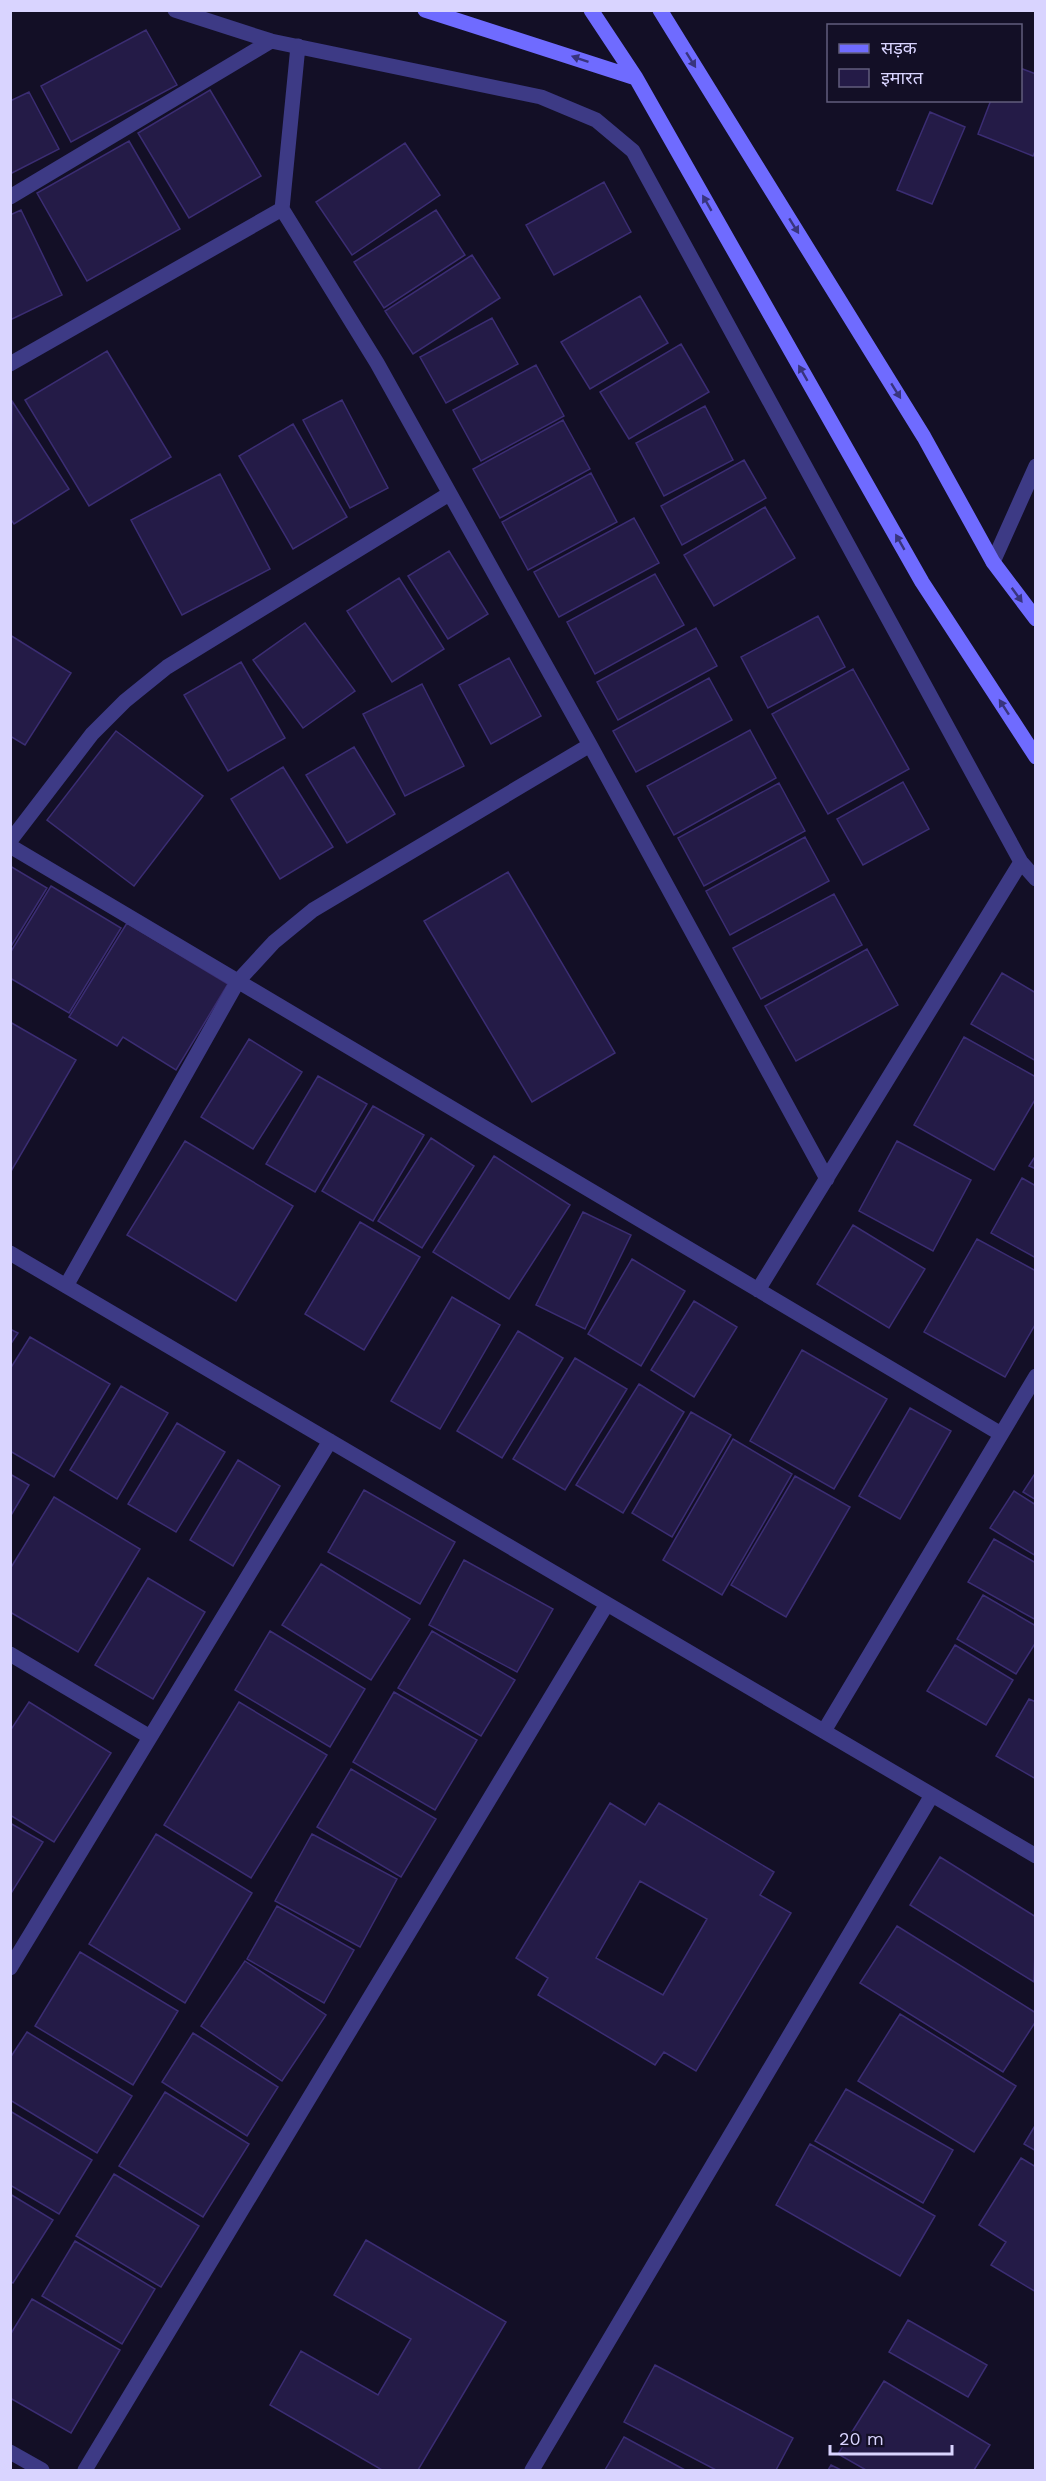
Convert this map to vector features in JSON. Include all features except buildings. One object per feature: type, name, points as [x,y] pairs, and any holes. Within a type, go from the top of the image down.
[{"type":"main road","points":[[425,10],[636,78]]},
{"type":"main road","points":[[591,10],[636,78],[922,582],[1035,756]]},
{"type":"main road","points":[[660,10],[924,436],[993,562],[1035,620]]},
{"type":"street","points":[[175,10],[272,41],[541,97],[596,120],[633,151],[1021,862],[1035,879]]},
{"type":"street","points":[[10,197],[272,41]]},
{"type":"street","points":[[298,46],[282,209],[377,363],[590,745],[827,1179]]},
{"type":"street","points":[[10,364],[282,209]]},
{"type":"street","points":[[993,562],[1035,466]]},
{"type":"street","points":[[10,841],[92,734],[125,701],[167,667],[449,494]]},
{"type":"street","points":[[66,1286],[238,981],[274,942],[313,910],[590,745]]},
{"type":"street","points":[[10,846],[1001,1434]]},
{"type":"street","points":[[758,1290],[1021,862]]},
{"type":"street","points":[[10,1253],[1035,1856]]},
{"type":"street","points":[[824,1731],[1035,1376]]},
{"type":"street","points":[[10,1968],[330,1441]]},
{"type":"street","points":[[85,2470],[607,1604]]},
{"type":"street","points":[[10,1654],[150,1737]]},
{"type":"street","points":[[532,2470],[932,1795]]},
{"type":"street","points":[[10,2452],[42,2470]]}]
